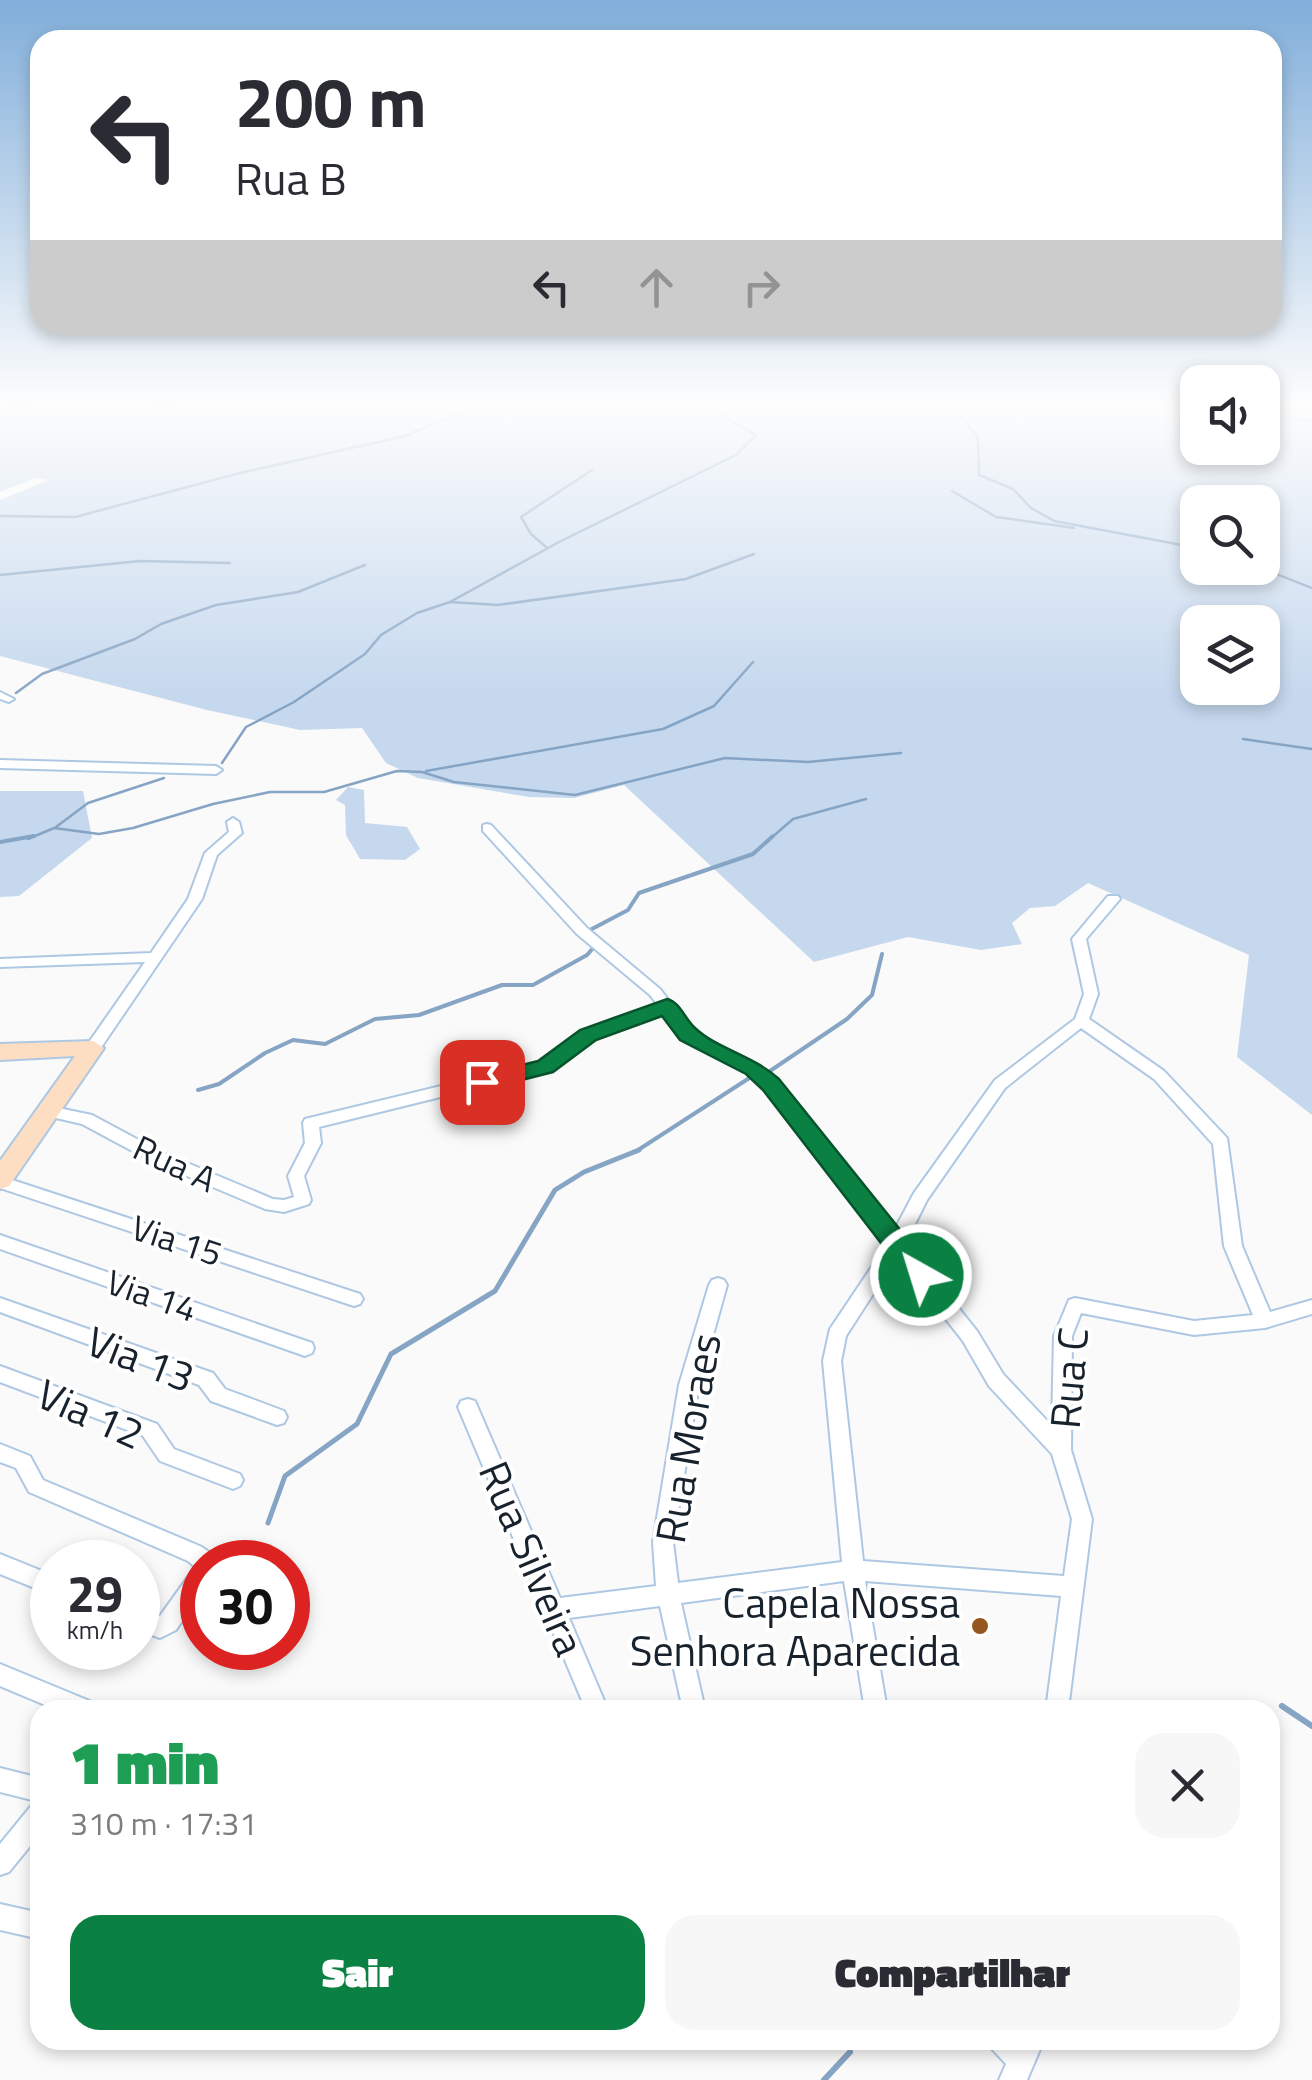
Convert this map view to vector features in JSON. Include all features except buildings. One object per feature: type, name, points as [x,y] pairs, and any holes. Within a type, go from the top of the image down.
[{"type":"street","points":[[0,764],[216,770]]},
{"type":"street","points":[[1,1179],[195,899],[211,854],[236,832],[233,822]]},
{"type":"street","points":[[486,828],[582,931],[631,970],[667,1006],[688,1035],[754,1069],[771,1084],[970,1336],[996,1380],[1061,1450],[1082,1519],[1058,1700]]},
{"type":"street","points":[[874,1700],[852,1570],[832,1361],[837,1334],[896,1244],[920,1197],[1000,1084],[1082,1020],[1091,994],[1079,939],[1113,900]]},
{"type":"street","points":[[0,963],[156,957]]},
{"type":"street","name":"Rua A","points":[[49,1111],[86,1119],[155,1156],[271,1205],[284,1206],[303,1200],[296,1176],[313,1143],[310,1123],[545,1066],[588,1035],[667,1006]]},
{"type":"street","points":[[1082,1020],[1159,1075],[1220,1140],[1233,1246],[1265,1321],[1312,1307]]},
{"type":"street","points":[[0,1052],[93,1048]]},
{"type":"street","name":"Via 15","points":[[1,1179],[354,1299]]},
{"type":"street","name":"Via 14","points":[[0,1242],[304,1348]]},
{"type":"street","name":"Rua Moraes","points":[[692,1700],[668,1594],[663,1542],[689,1384],[718,1285]]},
{"type":"street","name":"Via 13","points":[[0,1305],[206,1380],[218,1395],[277,1417]]},
{"type":"street","name":"Rua C","points":[[1061,1450],[1063,1336],[1075,1305],[1194,1328],[1265,1321]]},
{"type":"street","name":"Via 12","points":[[0,1374],[150,1430],[167,1455],[234,1480]]},
{"type":"street","name":"Rua Silveira","points":[[468,1407],[593,1700]]},
{"type":"street","points":[[0,1452],[22,1462],[36,1486],[180,1547]]},
{"type":"street","points":[[0,1564],[30,1576]]},
{"type":"street","points":[[557,1609],[852,1570],[1073,1587]]},
{"type":"street","points":[[160,1627],[168,1623],[180,1606]]},
{"type":"street","points":[[0,1675],[60,1700]]},
{"type":"street","points":[[0,1780],[30,1788]]},
{"type":"street","points":[[0,1863],[30,1827]]},
{"type":"street","points":[[0,1917],[30,1924]]},
{"type":"shaded area","points":[[0,505],[1180,505],[1180,585],[1280,585],[1280,505],[1312,505],[1312,1115],[1237,1057],[1249,955],[1088,883],[1055,906],[1030,908],[1012,923],[1022,944],[981,950],[908,937],[814,962],[624,785],[574,798],[529,797],[418,778],[386,763],[362,728],[300,730],[0,656]]},
{"type":"shaded area","points":[[348,787],[364,790],[365,823],[407,827],[420,849],[405,860],[360,859],[346,835],[345,805],[336,800]]},
{"type":"shaded area","points":[[0,791],[83,791],[92,838],[19,896],[0,897]]},
{"type":"waterway","points":[[0,516],[75,517],[120,505]]},
{"type":"waterway","points":[[539,505],[521,517],[531,534],[546,547]]},
{"type":"waterway","points":[[450,602],[634,505]]},
{"type":"waterway","points":[[976,505],[996,517],[1074,528]]},
{"type":"waterway","points":[[1028,505],[1054,521],[1180,545]]},
{"type":"waterway","points":[[450,602],[498,605],[686,579],[754,554]]},
{"type":"waterway","points":[[0,575],[140,561],[230,563]]},
{"type":"waterway","points":[[16,693],[42,674],[135,639],[161,624],[216,605],[298,592],[365,565]]},
{"type":"waterway","points":[[1280,575],[1312,588]]},
{"type":"waterway","points":[[222,763],[246,727],[294,702],[365,654],[381,635],[417,613],[450,602]]},
{"type":"waterway","points":[[426,771],[663,729],[714,706],[753,662]]},
{"type":"waterway","points":[[1243,739],[1312,749]]},
{"type":"waterway","points":[[28,839],[54,828],[99,834],[133,828],[213,804],[270,792],[324,792],[397,771],[422,772],[454,782],[575,795],[725,758],[808,762],[901,753]]},
{"type":"waterway","points":[[56,827],[88,803],[164,778]]},
{"type":"waterway","points":[[770,839],[793,819],[866,799]]},
{"type":"waterway","points":[[0,842],[34,836]]},
{"type":"waterway","points":[[591,933],[590,930],[628,910],[639,893],[753,854],[773,836]]},
{"type":"waterway","points":[[198,1090],[219,1084],[265,1053],[293,1040],[325,1044],[375,1019],[419,1015],[502,985],[533,985],[587,955],[594,947]]},
{"type":"waterway","points":[[770,1071],[847,1019],[872,995],[882,954]]},
{"type":"waterway","points":[[637,1151],[754,1075]]},
{"type":"waterway","points":[[268,1523],[285,1476],[357,1424],[391,1354],[495,1291],[555,1190],[584,1172],[637,1151]]},
{"type":"waterway","points":[[1282,1706],[1312,1726]]},
{"type":"waterway","points":[[824,2080],[850,2052]]},
{"type":"place","name":"Capela Nossa Senhora Aparecida","points":[[980,1626]]},
{"type":"route","points":[[482,1082],[545,1066],[588,1035],[667,1006],[688,1035],[754,1069],[771,1084],[921,1275]]}]
